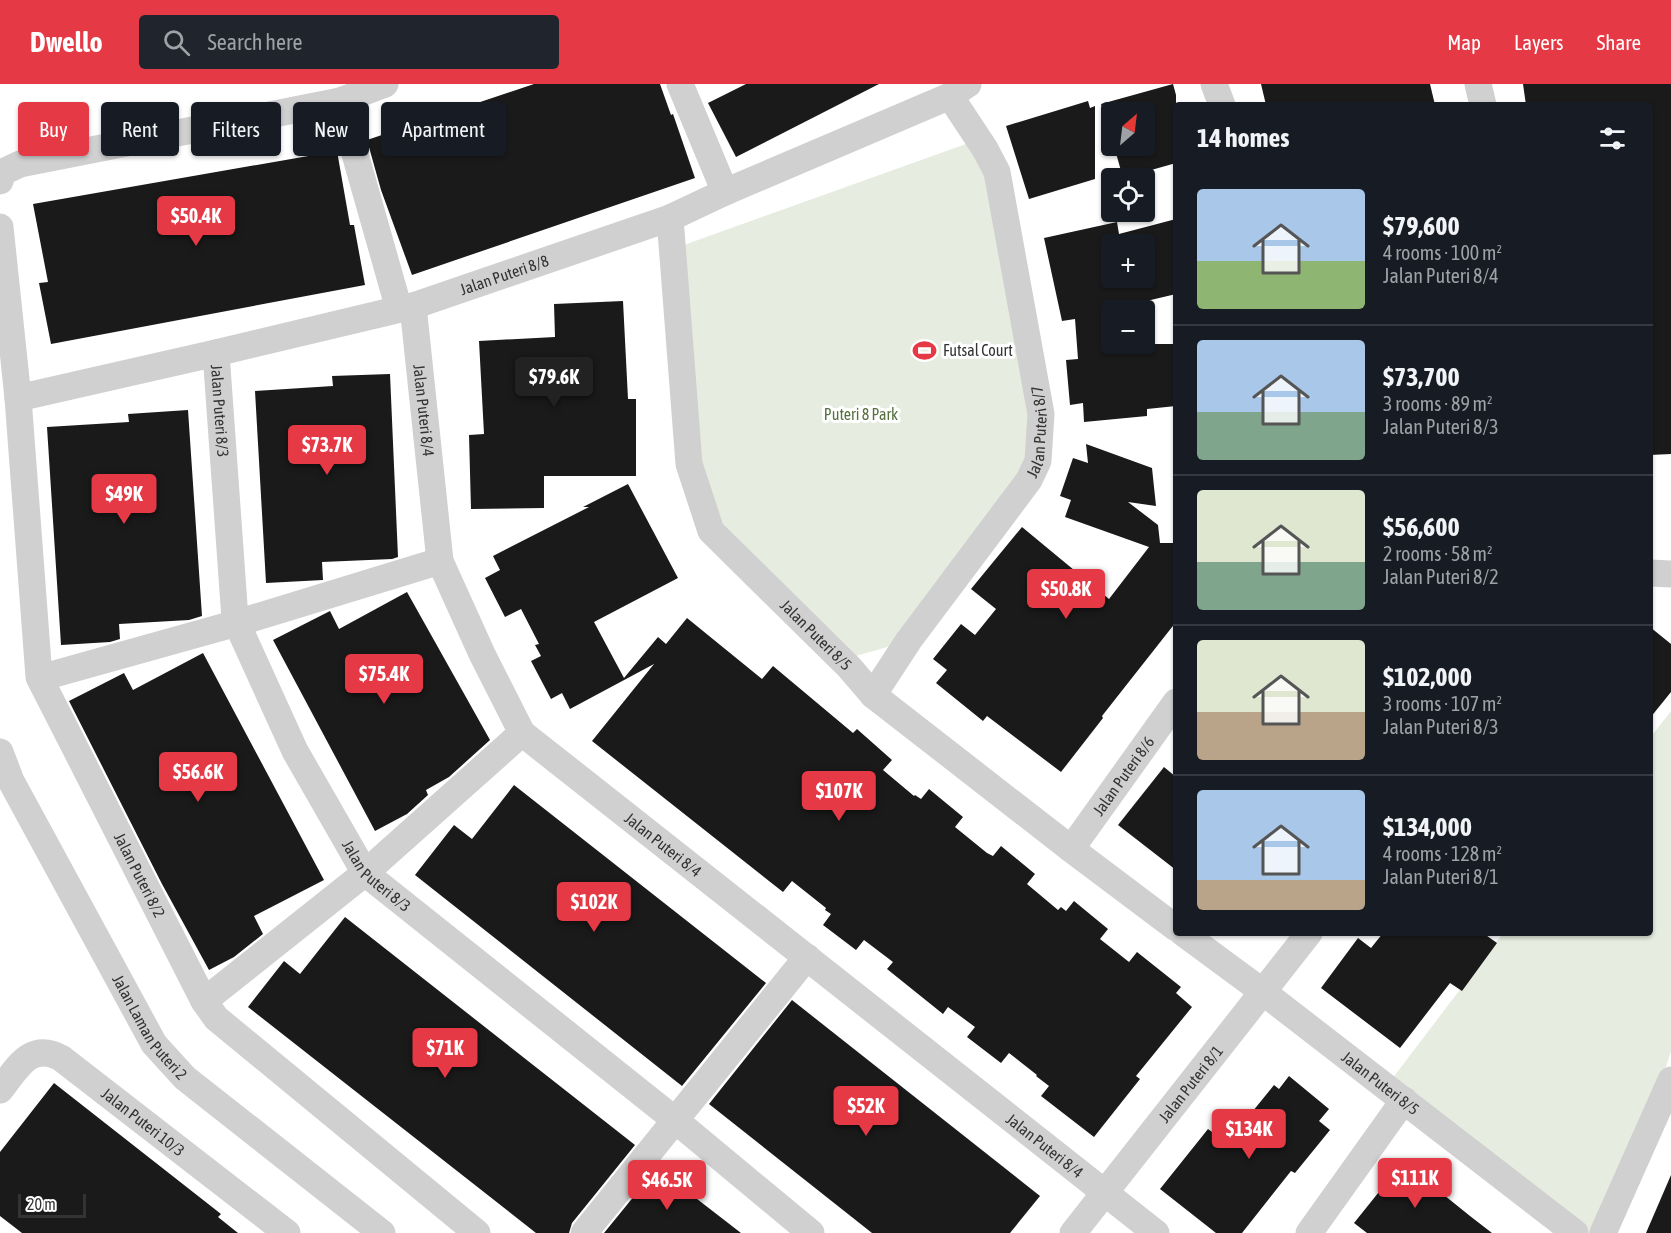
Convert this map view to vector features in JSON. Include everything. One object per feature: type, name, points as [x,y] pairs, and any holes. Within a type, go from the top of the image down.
[{"type":"street","points":[[0,181],[3,172],[20,164],[340,101],[385,84]]},
{"type":"street","points":[[680,84],[725,192]]},
{"type":"street","points":[[1214,84],[1221,102]]},
{"type":"street","points":[[1478,84],[1482,102]]},
{"type":"street","name":"Jalan Puteri 8/8","points":[[18,398],[406,308],[670,218],[959,90]]},
{"type":"street","name":"Jalan Puteri 8/7","points":[[873,695],[909,639],[1029,480],[1038,461],[1041,414],[997,172],[959,90]]},
{"type":"street","name":"Jalan Puteri 8/4","points":[[340,101],[406,308],[440,561],[482,654],[522,733],[1156,1233]]},
{"type":"street","name":"Jalan Puteri 8/5","points":[[670,218],[688,464],[711,531],[849,667],[873,695],[1173,926]]},
{"type":"street","name":"Jalan Puteri 8/2","points":[[0,227],[18,398],[40,678],[204,1001],[216,1018],[477,1233]]},
{"type":"street","name":"Jalan Puteri 8/3","points":[[216,353],[235,619],[295,751],[365,873],[675,1120],[811,1233]]},
{"type":"street","points":[[40,678],[237,623],[440,561]]},
{"type":"street","points":[[1653,573],[1671,574]]},
{"type":"street","name":"Jalan Puteri 8/6","points":[[1071,849],[1173,706]]},
{"type":"street","points":[[204,1001],[365,873],[522,733]]},
{"type":"street","name":"Jalan Laman Puteri 2","points":[[0,752],[11,781],[154,1044],[184,1078],[382,1233]]},
{"type":"street","name":"Jalan Puteri 8/5","points":[[1187,936],[1575,1233]]},
{"type":"street","name":"Jalan Puteri 8/1","points":[[1073,1233],[1307,936]]},
{"type":"street","points":[[584,1233],[807,957]]},
{"type":"street","name":"Jalan Puteri 10/3","points":[[0,1090],[28,1057],[34,1053],[53,1053],[287,1233]]},
{"type":"street","points":[[1603,1233],[1671,1080]]},
{"type":"street","points":[[1309,1233],[1404,1100]]},
{"type":"green space","name":"Puteri 8 Park","points":[[966,144],[984,165],[1035,444],[1017,484],[891,646],[852,657],[720,526],[697,457],[684,245]]},
{"type":"green space","points":[[1671,711],[1671,1051],[1665,1070],[1594,1233],[1588,1233],[1392,1079],[1501,936],[1653,936],[1653,734]]},
{"type":"building","points":[[534,84],[660,84],[695,178],[412,275],[381,190],[369,147],[369,139],[381,135],[381,156],[506,156],[506,102],[480,102]]},
{"type":"building","points":[[746,84],[879,84],[736,157],[708,103]]},
{"type":"building","points":[[1173,84],[1176,102],[1173,102],[1173,164],[1155,169],[1120,168],[1117,156],[1155,156],[1155,102],[1108,102]]},
{"type":"building","points":[[1261,84],[1430,84],[1434,102],[1265,102]]},
{"type":"building","points":[[1523,84],[1671,84],[1671,454],[1653,455],[1653,102],[1526,102]]},
{"type":"building","points":[[1088,101],[1090,108],[1095,106],[1095,179],[1029,199],[1006,126]]},
{"type":"building","points":[[308,156],[338,156],[350,225],[354,225],[365,285],[51,344],[39,283],[48,282],[33,204]]},
{"type":"building","points":[[1173,220],[1173,295],[1151,300],[1101,300],[1101,354],[1155,354],[1155,344],[1173,344],[1173,406],[1147,409],[1147,416],[1084,422],[1083,403],[1070,405],[1066,360],[1078,359],[1075,319],[1062,321],[1044,238],[1117,222],[1119,234]]},
{"type":"building","points":[[623,301],[628,399],[636,399],[636,476],[544,476],[544,508],[471,509],[469,435],[484,434],[479,341],[555,337],[554,304]]},
{"type":"building","points":[[390,374],[398,557],[322,562],[323,580],[266,583],[255,391],[333,386],[332,376]]},
{"type":"building","points":[[188,410],[202,616],[189,620],[119,624],[120,639],[110,642],[61,645],[47,427],[129,422],[128,414]]},
{"type":"building","points":[[1086,444],[1152,468],[1156,506],[1128,502],[1158,525],[1160,543],[1173,543],[1173,626],[1061,772],[987,716],[983,721],[936,683],[947,670],[933,659],[961,624],[975,635],[996,609],[971,589],[1022,527],[1109,599],[1149,547],[1065,517],[1071,500],[1060,496],[1073,458],[1088,463]]},
{"type":"building","points":[[628,484],[678,578],[594,622],[624,678],[658,637],[666,644],[687,618],[762,679],[773,666],[853,733],[857,729],[892,760],[883,770],[914,796],[921,799],[929,789],[963,817],[955,827],[987,853],[993,856],[1001,846],[1035,874],[1027,884],[1058,910],[1061,907],[1066,911],[1074,901],[1108,929],[1100,939],[1129,962],[1137,952],[1181,987],[1176,993],[1192,1007],[1136,1076],[1140,1079],[1094,1137],[1041,1096],[1049,1086],[1037,1075],[1009,1053],[1001,1063],[967,1037],[975,1027],[948,1007],[943,1014],[887,969],[893,962],[864,940],[856,950],[823,925],[831,914],[792,881],[783,892],[592,741],[654,664],[570,709],[562,693],[551,699],[531,661],[541,656],[535,645],[539,644],[521,609],[505,617],[485,578],[500,570],[493,556],[589,507],[583,507]]},
{"type":"building","points":[[407,592],[490,740],[449,777],[426,790],[428,795],[407,814],[375,831],[273,640],[330,611],[339,629]]},
{"type":"building","points":[[1653,629],[1671,644],[1671,692],[1653,714]]},
{"type":"building","points":[[203,653],[324,880],[254,916],[263,934],[234,957],[209,970],[162,884],[69,701],[124,673],[133,690]]},
{"type":"building","points":[[1164,767],[1173,774],[1173,868],[1118,825]]},
{"type":"building","points":[[514,785],[766,983],[682,1086],[415,875],[454,825],[472,839]]},
{"type":"building","points":[[345,917],[635,1145],[572,1223],[569,1233],[536,1233],[248,1007],[284,961],[300,974]]},
{"type":"building","points":[[1381,936],[1487,936],[1497,943],[1462,991],[1450,983],[1400,1048],[1321,988],[1358,938],[1371,948]]},
{"type":"building","points":[[792,1000],[1040,1196],[1010,1233],[872,1233],[709,1104]]},
{"type":"building","points":[[1289,1076],[1329,1109],[1319,1121],[1330,1130],[1295,1173],[1291,1171],[1242,1233],[1216,1233],[1160,1189],[1208,1129],[1227,1143],[1274,1085],[1279,1089]]},
{"type":"building","points":[[54,1083],[221,1214],[218,1217],[238,1233],[22,1233],[0,1216],[0,1152]]},
{"type":"building","points":[[1403,1162],[1492,1233],[1367,1233],[1354,1223]]},
{"type":"building","points":[[657,1168],[741,1233],[604,1233]]},
{"type":"building","points":[[1671,1175],[1671,1233],[1646,1233]]},
{"type":"place","name":"Futsal Court","points":[[925,350]]}]
